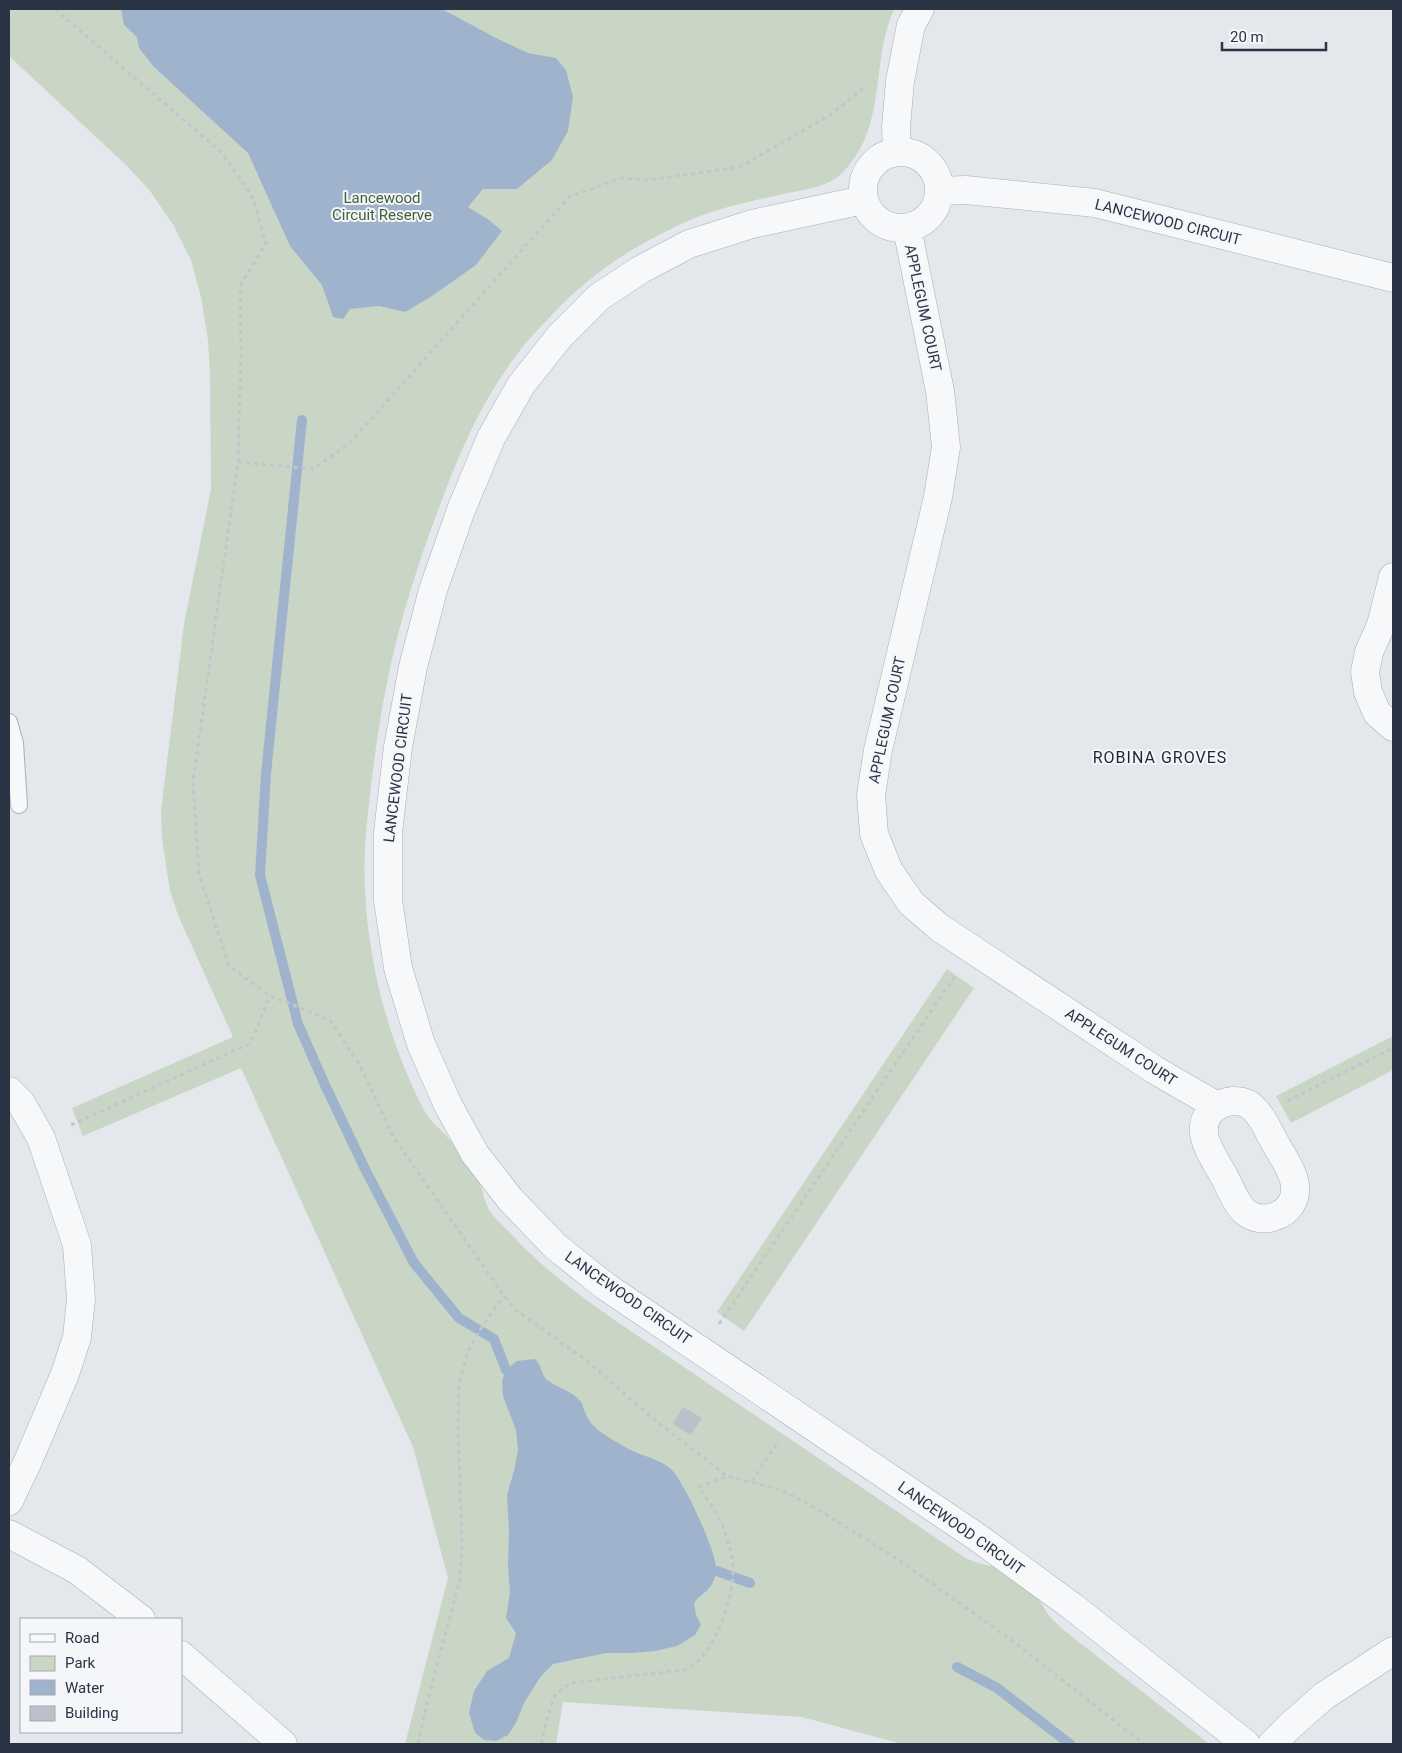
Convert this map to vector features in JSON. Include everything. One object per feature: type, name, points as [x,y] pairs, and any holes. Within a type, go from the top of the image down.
[{"type":"street","points":[[897,151],[896,127],[900,82],[911,25],[920,9]]},
{"type":"street","points":[[897,151],[911,152],[924,159],[933,169],[938,182],[939,191],[936,204],[927,217],[907,228],[894,227],[881,222],[871,213],[863,200],[863,186],[869,168],[879,158],[897,151]]},
{"type":"street","name":"LANCEWOOD CIRCUIT","points":[[939,191],[966,190],[1095,203],[1393,278]]},
{"type":"street","name":"LANCEWOOD CIRCUIT","points":[[863,200],[752,224],[689,244],[640,270],[599,297],[560,336],[521,386],[491,438],[460,510],[412,667],[398,746],[388,832],[388,900],[398,968],[421,1044],[448,1105],[475,1154],[510,1199],[555,1246],[605,1286],[702,1350],[1033,1578],[1246,1744]]},
{"type":"street","name":"APPLEGUM COURT","points":[[907,228],[940,391],[946,447],[938,497],[878,750],[871,795],[874,834],[889,871],[911,903],[940,928],[1155,1070],[1216,1106]]},
{"type":"street","points":[[1393,577],[1387,635],[1369,652],[1365,672],[1368,692],[1377,713],[1393,727]]},
{"type":"street","points":[[9,1091],[20,1103],[40,1138],[77,1245],[81,1299],[76,1337],[65,1374],[9,1501]]},
{"type":"street","points":[[1238,1101],[1247,1104],[1257,1112],[1292,1174],[1296,1189],[1287,1209],[1278,1215],[1268,1218],[1254,1216],[1242,1208],[1207,1146],[1204,1132],[1205,1120],[1209,1114],[1216,1106],[1225,1102],[1238,1101]]},
{"type":"street","points":[[9,1534],[77,1570],[139,1618]]},
{"type":"street","points":[[1272,1744],[1324,1696],[1393,1651]]},
{"type":"street","points":[[182,1656],[283,1744]]},
{"type":"lane","points":[[9,722],[15,743],[19,805]]},
{"type":"path","points":[[55,9],[222,153],[252,196],[266,243],[240,286],[241,353],[238,462],[194,782],[199,874],[229,966],[270,996],[330,1020],[358,1062],[393,1136],[504,1296],[516,1310],[587,1361],[650,1416],[727,1476],[782,1490],[824,1513],[899,1560],[1014,1642],[1144,1744]]},
{"type":"path","points":[[238,462],[313,469],[350,443],[569,197],[621,178],[648,180],[740,167],[830,115],[875,80],[900,82]]},
{"type":"path","points":[[702,1350],[972,950]]},
{"type":"path","points":[[40,1138],[249,1044],[270,996]]},
{"type":"path","points":[[1257,1112],[1273,1108],[1393,1048]]},
{"type":"path","points":[[418,1744],[460,1579],[459,1384],[468,1351],[504,1296]]},
{"type":"path","points":[[752,1481],[795,1414]]},
{"type":"path","points":[[541,1744],[555,1695],[570,1683],[684,1670],[699,1661],[712,1643],[722,1624],[732,1585],[733,1572],[724,1528],[699,1487],[727,1476]]},
{"type":"green space","name":"Lancewood Circuit Reserve","points":[[9,9],[894,9],[883,44],[876,99],[867,133],[860,149],[841,174],[828,183],[815,187],[715,211],[693,219],[653,238],[615,261],[581,287],[531,337],[503,374],[482,409],[455,466],[424,549],[403,615],[382,709],[370,799],[365,863],[367,917],[376,974],[390,1029],[423,1108],[470,1166],[479,1182],[486,1204],[492,1214],[530,1254],[572,1289],[616,1321],[967,1559],[997,1567],[1038,1598],[1049,1616],[1061,1628],[1209,1744],[902,1744],[802,1717],[563,1702],[556,1744],[405,1744],[448,1578],[413,1447],[241,1068],[83,1136],[72,1108],[233,1037],[178,915],[170,891],[162,838],[161,810],[184,624],[211,489],[210,373],[208,340],[201,297],[191,260],[174,226],[150,191],[126,165],[9,56]]},
{"type":"green space","points":[[947,969],[974,988],[744,1331],[717,1312]]},
{"type":"green space","points":[[1393,1036],[1393,1070],[1291,1123],[1276,1096]]},
{"type":"water","points":[[121,9],[442,9],[528,53],[556,58],[566,70],[573,97],[568,131],[552,160],[517,189],[483,189],[468,207],[502,231],[476,265],[432,296],[405,312],[379,306],[350,309],[343,319],[333,317],[322,285],[290,246],[248,153],[154,67],[139,48],[137,37],[124,25]]},
{"type":"water","points":[[535,1359],[546,1379],[581,1402],[584,1411],[598,1430],[623,1446],[668,1466],[678,1477],[707,1537],[716,1565],[716,1573],[712,1584],[694,1603],[696,1615],[701,1625],[695,1635],[677,1646],[655,1651],[606,1653],[553,1664],[541,1676],[524,1703],[516,1723],[508,1735],[496,1741],[484,1740],[475,1733],[469,1713],[474,1691],[487,1671],[509,1658],[516,1633],[506,1618],[510,1593],[507,1495],[518,1450],[516,1430],[503,1396],[502,1381],[506,1370],[517,1361]]},
{"type":"building","points":[[683,1407],[702,1418],[691,1435],[673,1424]]},
{"type":"waterway","points":[[302,420],[266,774],[260,875],[298,1024],[365,1169],[414,1263],[459,1318],[494,1339],[506,1370]]},
{"type":"waterway","points":[[717,1571],[750,1583]]},
{"type":"waterway","points":[[957,1667],[997,1688],[1070,1744]]},
{"type":"district","name":"ROBINA GROVES","points":[[1160,757]]}]
